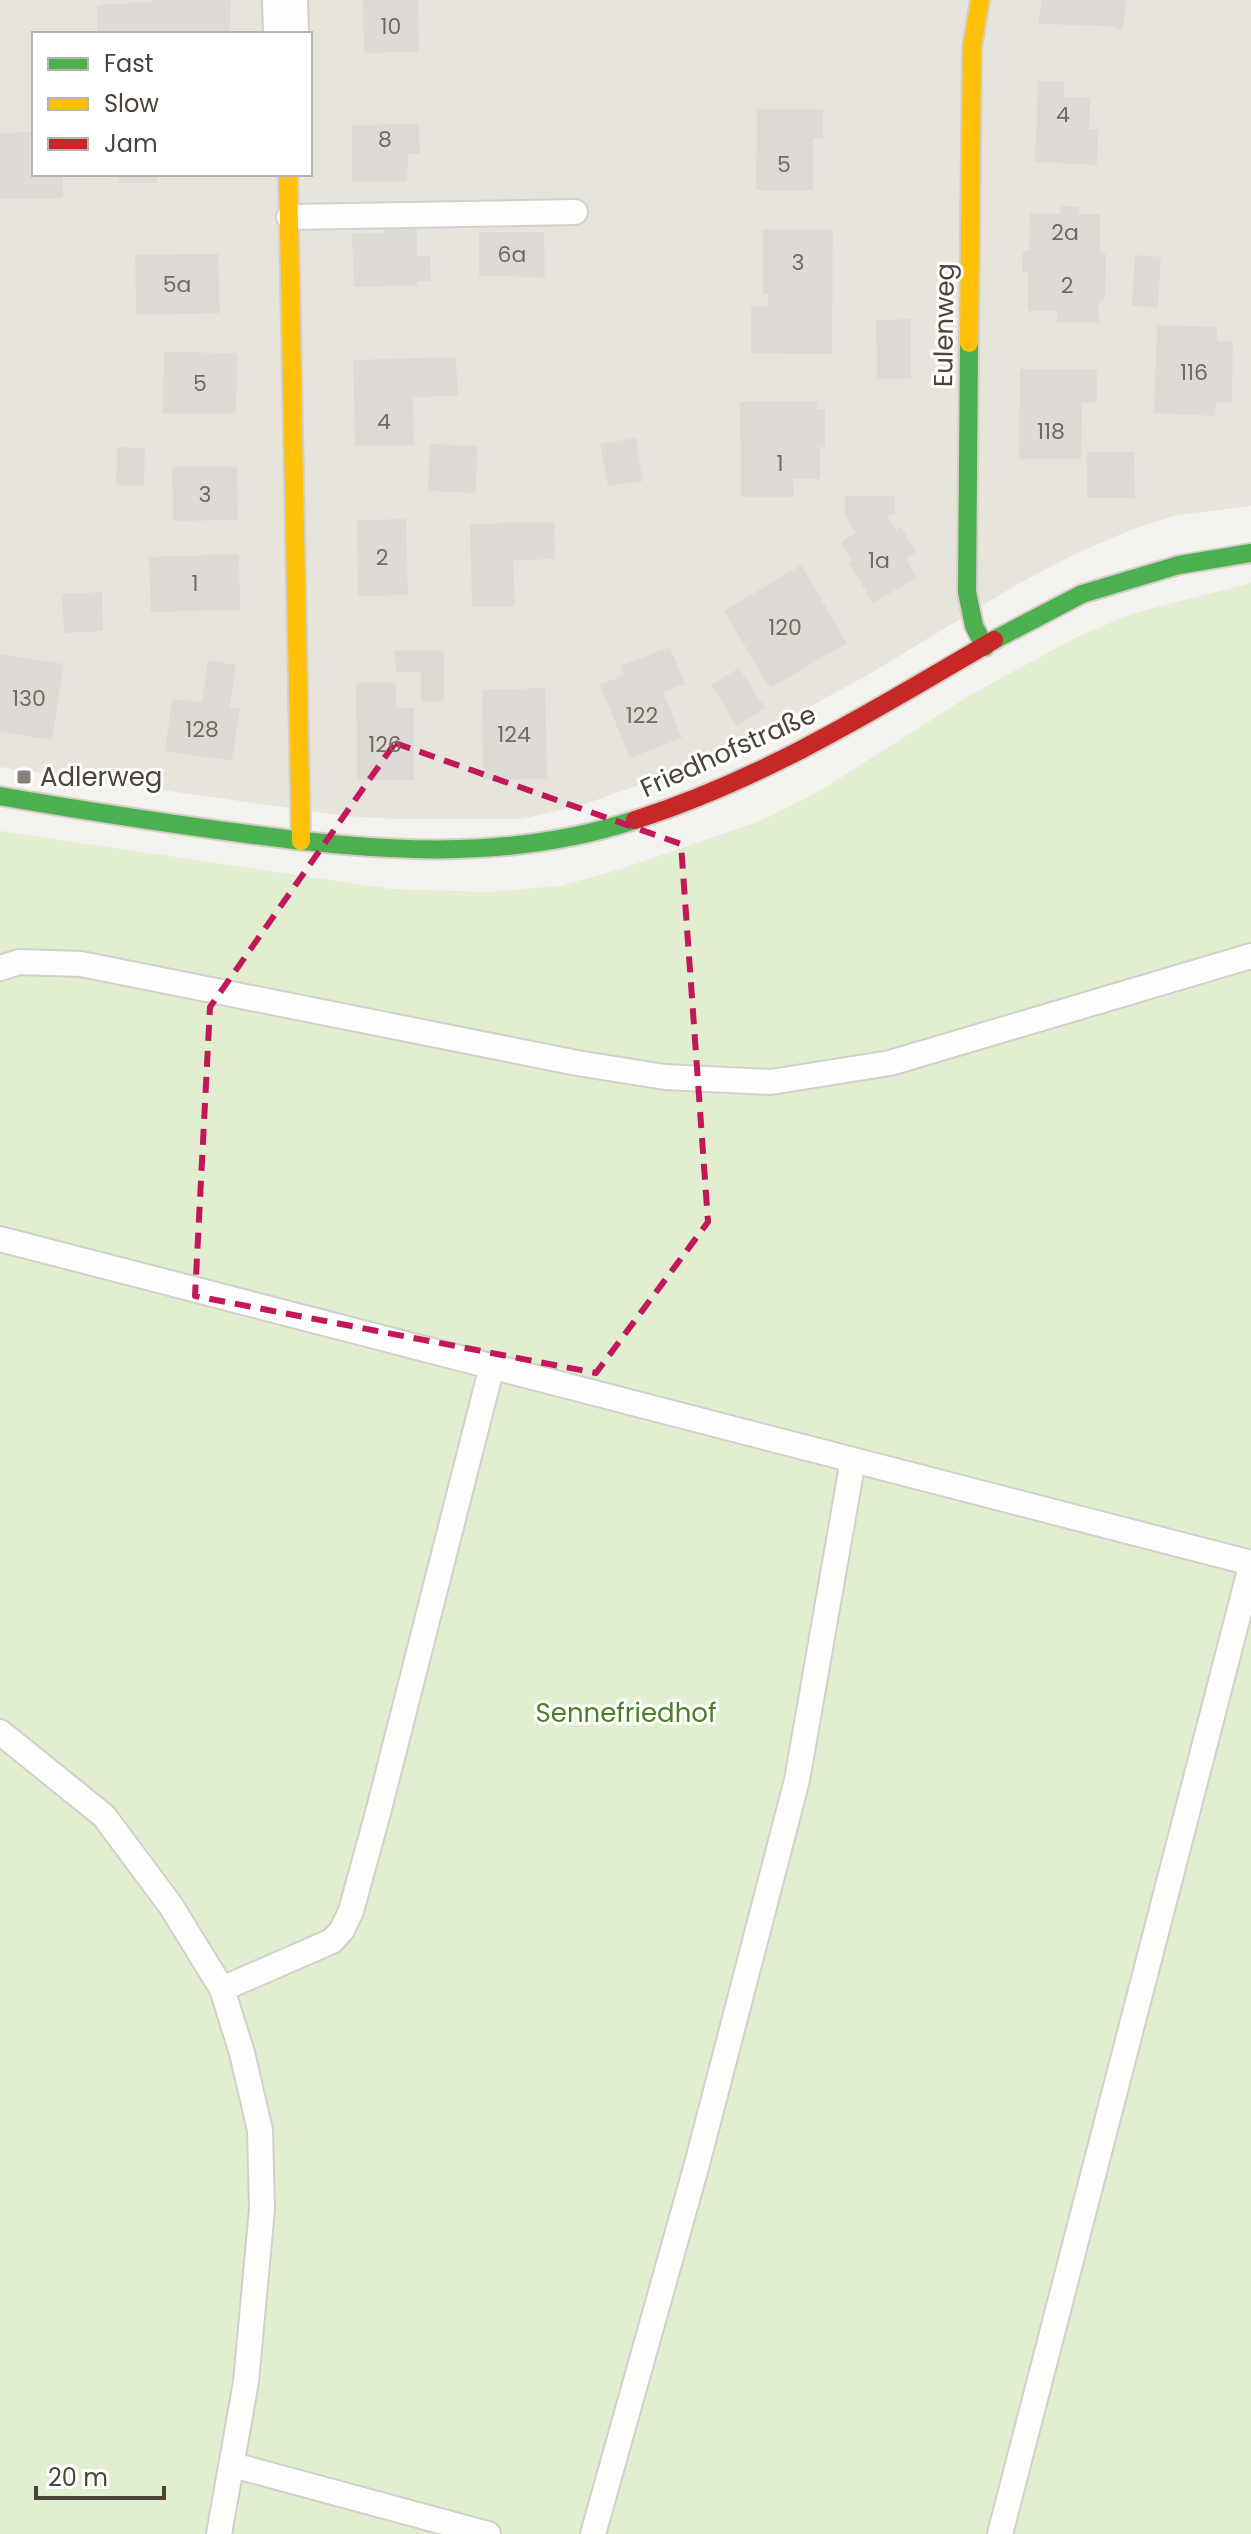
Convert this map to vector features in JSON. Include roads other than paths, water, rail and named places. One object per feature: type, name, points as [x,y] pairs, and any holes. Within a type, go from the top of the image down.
[{"type":"street","points":[[285,0],[286,32]]},
{"type":"street","name":"Eulenweg","points":[[980,0],[972,47],[967,592],[974,626],[985,647]]},
{"type":"street","points":[[288,176],[301,841]]},
{"type":"street","name":"Friedhofstraße","points":[[0,796],[129,819],[353,847],[434,850],[501,848],[584,835],[645,817],[730,785],[838,732],[1068,599],[1171,567],[1211,557],[1251,553]]},
{"type":"lane","points":[[289,217],[575,212]]},
{"type":"lane","points":[[0,968],[19,962],[81,964],[577,1063],[665,1077],[771,1082],[890,1063],[1251,956]]},
{"type":"lane","points":[[0,1239],[1251,1565],[1000,2534]]},
{"type":"lane","points":[[222,1989],[332,1941],[347,1920],[379,1809],[492,1366]]},
{"type":"lane","points":[[593,2534],[697,2164],[797,1780],[853,1460]]},
{"type":"lane","points":[[0,1732],[104,1816],[171,1906],[222,1989],[242,2053],[260,2130],[262,2209],[246,2382],[219,2534]]},
{"type":"lane","points":[[233,2465],[488,2534]]},
{"type":"place","name":"Adlerweg","points":[[24,777]]},
{"type":"park label","name":"Sennefriedhof","points":[[626,1713]]}]
